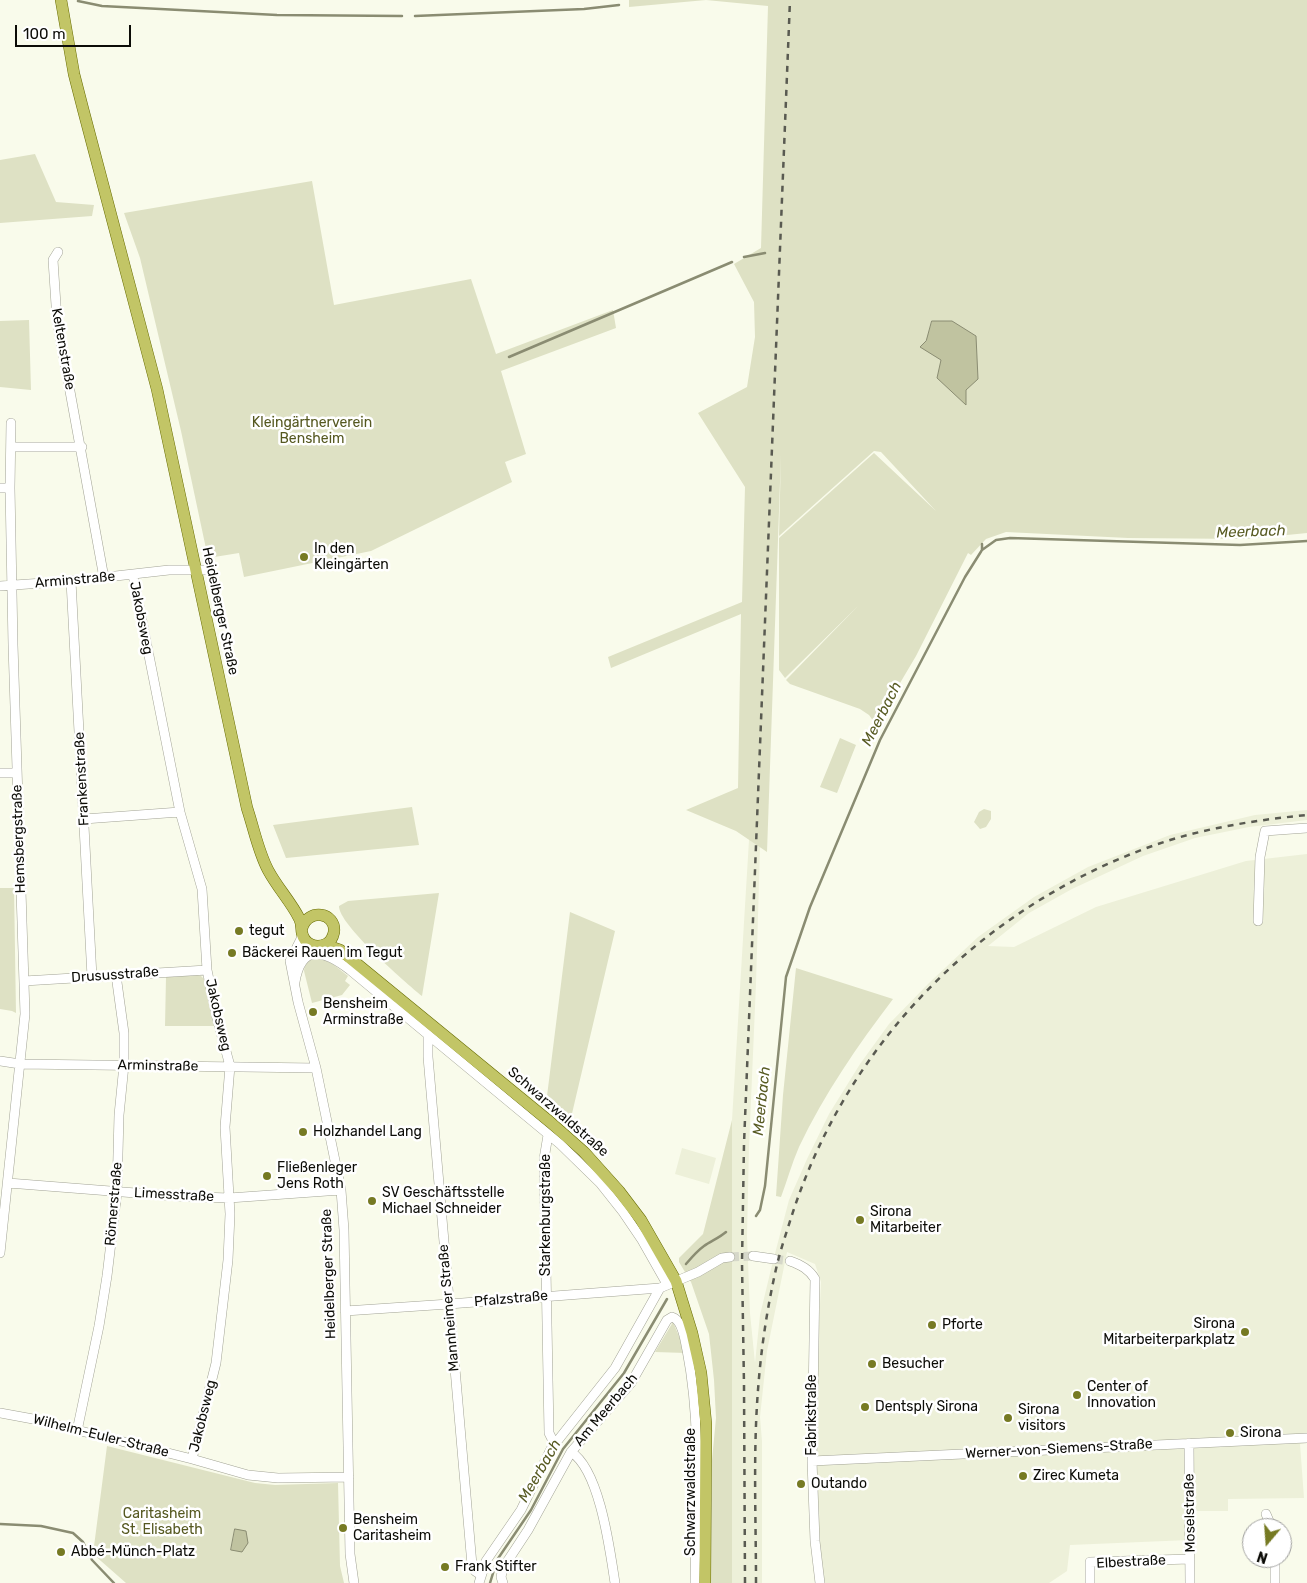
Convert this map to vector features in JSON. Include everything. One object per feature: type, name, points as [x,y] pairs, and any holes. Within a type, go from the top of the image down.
[{"type":"main road","name":"Heidelberger Straße","points":[[61,2],[74,74],[157,389],[242,788],[262,857],[278,888],[300,919],[302,932],[306,941],[324,943],[334,928],[329,919],[320,914],[306,919],[302,932]]},
{"type":"main road","name":"Heidelberger Straße","points":[[257,839],[284,885],[301,908],[312,916]]},
{"type":"main road","name":"Schwarzwaldstraße","points":[[324,943],[340,950],[550,1122],[584,1152],[614,1185],[641,1220],[668,1284],[692,1332],[699,1364],[706,1424],[704,1583]]},
{"type":"street","name":"Keltenstraße","points":[[58,252],[53,260],[56,306],[104,578]]},
{"type":"street","name":"Hemsbergstraße","points":[[0,1253],[25,1014],[16,773],[10,488],[11,423]]},
{"type":"street","points":[[11,447],[82,447]]},
{"type":"street","points":[[0,488],[10,488]]},
{"type":"street","name":"Arminstraße","points":[[0,586],[104,578],[169,570],[209,570]]},
{"type":"street","name":"Jakobsweg","points":[[133,574],[180,812],[202,889],[207,970],[230,1066],[225,1127],[230,1229],[228,1260],[216,1363],[192,1459]]},
{"type":"street","name":"Frankenstraße","points":[[71,581],[92,976]]},
{"type":"street","points":[[0,773],[16,773]]},
{"type":"street","points":[[84,819],[180,812]]},
{"type":"street","points":[[1258,922],[1260,857],[1264,831],[1307,828]]},
{"type":"street","name":"Heidelberger Straße","points":[[302,932],[290,961],[294,984],[316,1068],[341,1190],[344,1230],[350,1554],[354,1583]]},
{"type":"street","points":[[292,969],[301,952],[308,947],[324,943]]},
{"type":"street","name":"Schwarzwaldstraße","points":[[294,984],[298,968],[311,955],[324,954],[350,970],[548,1135],[600,1183],[642,1240],[668,1284]]},
{"type":"street","name":"Drususstraße","points":[[24,981],[207,970]]},
{"type":"street","name":"Römerstraße","points":[[77,1431],[99,1326],[117,1192],[124,1033],[116,975]]},
{"type":"street","name":"Mannheimer Straße","points":[[428,1036],[428,1057],[472,1565],[480,1579]]},
{"type":"street","name":"Arminstraße","points":[[0,1062],[20,1064],[316,1068]]},
{"type":"street","name":"Starkenburgstraße","points":[[548,1135],[544,1159],[546,1297],[550,1433],[552,1439],[556,1442]]},
{"type":"street","name":"Limesstraße","points":[[8,1183],[117,1192],[229,1198],[341,1190]]},
{"type":"street","points":[[753,1256],[774,1259]]},
{"type":"street","points":[[480,1579],[486,1561],[521,1510],[556,1442],[615,1368],[668,1284],[698,1272],[722,1258],[730,1257]]},
{"type":"street","name":"Fabrikstraße","points":[[790,1260],[802,1265],[812,1273],[815,1279],[812,1461],[815,1541],[820,1583]]},
{"type":"street","name":"Pfalzstraße","points":[[345,1311],[546,1297],[668,1284]]},
{"type":"street","name":"Schwarzwaldstraße","points":[[672,1317],[679,1322],[686,1342],[695,1402],[698,1441],[695,1583]]},
{"type":"street","name":"Am Meerbach","points":[[503,1583],[501,1577],[503,1568],[528,1530],[571,1452],[631,1384],[668,1320],[672,1317]]},
{"type":"street","name":"Wilhelm-Euler-Straße","points":[[0,1413],[264,1478],[349,1477]]},
{"type":"street","name":"Werner-von-Siemens-Straße","points":[[812,1461],[1188,1442],[1307,1438]]},
{"type":"street","name":"Moselstraße","points":[[1188,1442],[1190,1583]]},
{"type":"street","points":[[571,1452],[580,1459],[595,1488],[608,1537],[615,1583]]},
{"type":"street","points":[[1266,1514],[1268,1518]]},
{"type":"street","name":"Elbestraße","points":[[1090,1583],[1090,1562],[1190,1559]]},
{"type":"street","points":[[1275,1568],[1276,1583]]},
{"type":"shaded area","name":"Dentsply Sirona","points":[[795,0],[749,1147],[747,1236],[750,1313],[755,1363],[760,1315],[772,1265],[789,1200],[807,1159],[829,1114],[860,1064],[889,1024],[929,983],[978,937],[1034,897],[1088,867],[1170,835],[1255,815],[1307,810],[1307,820],[1249,827],[1195,838],[1143,856],[1072,889],[1029,913],[988,946],[1014,947],[1096,907],[1246,861],[1307,854],[1307,1443],[1300,1444],[1304,1498],[1228,1499],[1228,1511],[1190,1511],[1189,1540],[1070,1545],[1067,1571],[1049,1583],[822,1583],[813,1459],[821,1282],[815,1264],[787,1252],[767,1351],[760,1417],[762,1441],[762,1583],[732,1583],[732,1120],[749,840],[750,758]]},
{"type":"shaded area","points":[[932,321],[952,321],[976,336],[978,379],[966,390],[966,405],[937,378],[941,360],[920,347],[926,341]]},
{"type":"shaded area","points":[[682,1148],[716,1158],[709,1184],[675,1174]]},
{"type":"shaded area","points":[[235,1529],[246,1531],[248,1543],[242,1552],[231,1550]]},
{"type":"green space","points":[[629,0],[706,0],[629,7]]},
{"type":"green space","points":[[706,0],[1307,0],[1307,533],[1247,539],[1128,538],[1006,532],[986,539],[971,555],[968,553],[916,656],[877,722],[874,722],[869,715],[860,709],[790,684],[786,680],[858,606],[785,678],[779,670],[779,538],[874,453],[936,511],[881,452],[874,451],[779,536],[781,454],[767,852],[736,831],[686,810],[738,788],[741,614],[611,668],[608,657],[742,602],[745,487],[698,413],[747,387],[755,337],[754,302],[734,264],[761,248],[768,6]]},
{"type":"green space","points":[[35,154],[56,202],[94,205],[92,216],[0,223],[0,160]]},
{"type":"green space","name":"Kleingärtnerverein Bensheim","points":[[312,181],[334,305],[471,279],[496,354],[613,310],[616,328],[501,371],[526,454],[505,462],[512,482],[371,551],[244,577],[239,553],[208,558],[181,431],[140,258],[124,213]]},
{"type":"green space","points":[[29,320],[31,390],[0,387],[0,321]]},
{"type":"green space","points":[[840,738],[856,745],[837,793],[820,787]]},
{"type":"green space","points":[[412,807],[419,845],[286,858],[273,825]]},
{"type":"green space","points":[[984,809],[991,811],[991,819],[986,827],[980,829],[974,822],[979,812]]},
{"type":"green space","points":[[0,888],[14,888],[16,1013],[0,1009]]},
{"type":"green space","points":[[439,893],[422,996],[388,967],[349,926],[339,906],[348,901]]},
{"type":"green space","points":[[570,912],[615,931],[570,1122],[546,1104]]},
{"type":"green space","points":[[321,958],[348,976],[345,981],[350,985],[342,995],[312,1003],[304,971],[305,963],[312,959]]},
{"type":"green space","points":[[796,968],[893,999],[854,1052],[819,1108],[799,1147],[781,1197],[776,1196],[783,1095]]},
{"type":"green space","points":[[197,975],[204,979],[215,1026],[165,1026],[166,977]]},
{"type":"green space","points":[[732,1120],[732,1583],[709,1583],[712,1460],[716,1418],[714,1380],[709,1334],[691,1282],[679,1262],[679,1258],[703,1234]]},
{"type":"green space","points":[[673,1322],[686,1353],[655,1352]]},
{"type":"green space","name":"Caritasheim St. Elisabeth","points":[[107,1446],[255,1483],[275,1485],[338,1483],[340,1566],[344,1583],[126,1583],[93,1554]]},
{"type":"waterway","points":[[78,1],[102,6],[277,15],[402,16]]},
{"type":"waterway","points":[[415,16],[584,9],[619,5]]},
{"type":"waterway","points":[[744,257],[765,253]]},
{"type":"waterway","points":[[509,357],[732,262]]},
{"type":"waterway","name":"Meerbach","points":[[756,1216],[760,1210],[765,1186],[786,977],[810,907],[880,740],[965,577],[982,550],[996,540],[1010,538],[1240,545],[1307,541]]},
{"type":"waterway","name":"Meerbach","points":[[982,544],[982,550]]},
{"type":"waterway","name":"Meerbach","points":[[686,1264],[701,1248],[726,1232]]},
{"type":"waterway","name":"Meerbach","points":[[490,1583],[497,1560],[531,1510],[563,1449],[624,1373],[667,1299]]},
{"type":"waterway","name":"Meerbach","points":[[0,1524],[41,1526],[73,1533],[83,1542],[92,1560],[114,1583]]},
{"type":"tunnel","points":[[730,1257],[753,1256]]},
{"type":"tunnel","points":[[774,1259],[790,1261]]},
{"type":"railway","points":[[745,1583],[742,1263],[744,1144],[790,0]]},
{"type":"railway","points":[[756,1583],[756,1414],[765,1329],[778,1262],[791,1218],[816,1154],[847,1094],[885,1039],[929,988],[979,943],[1033,904],[1092,871],[1155,845],[1211,829],[1269,819],[1307,815]]},
{"type":"place","name":"In den Kleingärten","points":[[304,557]]},
{"type":"place","name":"tegut","points":[[239,931]]},
{"type":"place","name":"Bäckerei Rauen im Tegut","points":[[232,953]]},
{"type":"place","name":"Bensheim Arminstraße","points":[[313,1012]]},
{"type":"place","name":"Holzhandel Lang","points":[[303,1132]]},
{"type":"place","name":"Fließenleger Jens Roth","points":[[267,1176]]},
{"type":"place","name":"SV Geschäftsstelle Michael Schneider","points":[[372,1201]]},
{"type":"place","name":"Sirona Mitarbeiter","points":[[860,1220]]},
{"type":"place","name":"Pforte","points":[[932,1325]]},
{"type":"place","name":"Sirona Mitarbeiterparkplatz","points":[[1245,1332]]},
{"type":"place","name":"Besucher","points":[[872,1364]]},
{"type":"place","name":"Center of Innovation","points":[[1077,1395]]},
{"type":"place","name":"Dentsply Sirona","points":[[865,1407]]},
{"type":"place","name":"Sirona visitors","points":[[1008,1418]]},
{"type":"place","name":"Sirona","points":[[1230,1433]]},
{"type":"place","name":"Zirec Kumeta","points":[[1023,1476]]},
{"type":"place","name":"Outando","points":[[801,1484]]},
{"type":"place","name":"Bensheim Caritasheim","points":[[343,1528]]},
{"type":"place","name":"Abbé-Münch-Platz","points":[[61,1552]]},
{"type":"place","name":"Frank Stifter","points":[[445,1567]]}]
